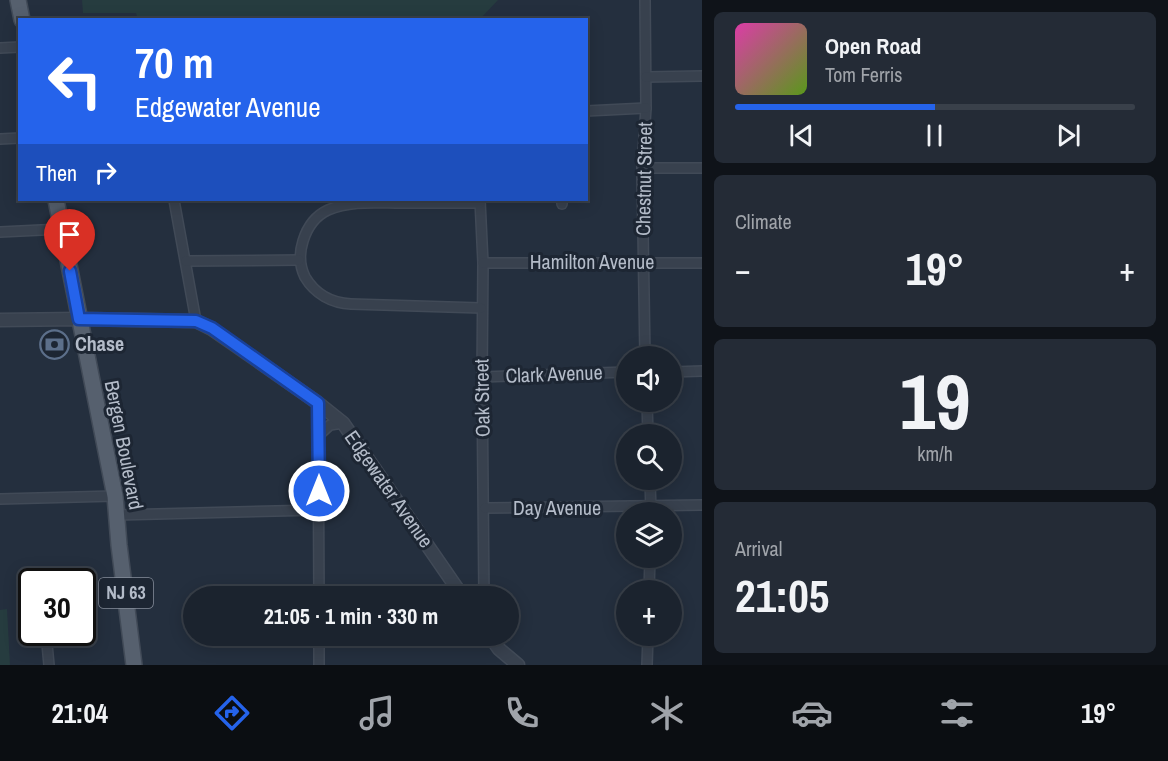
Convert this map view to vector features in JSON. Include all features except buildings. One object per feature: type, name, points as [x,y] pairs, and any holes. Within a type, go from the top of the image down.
[{"type":"main road","points":[[18,0],[22,18]]},
{"type":"main road","name":"Bergen Boulevard","points":[[56,201],[115,496],[118,545],[134,665]]},
{"type":"street","name":"Chestnut Street","points":[[645,0],[646,108],[642,168],[645,346]]},
{"type":"street","points":[[0,48],[18,47]]},
{"type":"street","points":[[646,77],[702,76]]},
{"type":"street","points":[[588,111],[646,108]]},
{"type":"street","points":[[0,139],[18,138]]},
{"type":"street","points":[[642,168],[702,168]]},
{"type":"street","points":[[174,201],[196,321]]},
{"type":"street","points":[[480,201],[377,201],[347,205],[322,213],[308,228],[300,249],[299,260],[309,284],[334,301],[351,304],[482,308]]},
{"type":"street","name":"Oak Street","points":[[480,201],[483,263],[484,586]]},
{"type":"street","points":[[0,232],[62,229]]},
{"type":"street","points":[[186,261],[299,260]]},
{"type":"street","name":"Hamilton Avenue","points":[[483,263],[702,263]]},
{"type":"street","name":"Edgewater Avenue","points":[[0,320],[196,321],[212,328],[343,423],[455,586]]},
{"type":"street","points":[[682,372],[702,371]]},
{"type":"street","name":"Clark Avenue","points":[[482,376],[616,372]]},
{"type":"street","points":[[318,403],[319,586]]},
{"type":"street","points":[[319,435],[330,425],[343,423]]},
{"type":"street","points":[[0,499],[115,496]]},
{"type":"street","name":"Day Avenue","points":[[682,507],[702,505]]},
{"type":"street","name":"Day Avenue","points":[[485,508],[616,510]]},
{"type":"street","points":[[117,515],[319,510]]},
{"type":"street","points":[[47,646],[49,665]]},
{"type":"street","points":[[319,646],[319,665]]},
{"type":"street","points":[[498,646],[518,665]]},
{"type":"street","points":[[647,665],[648,646]]},
{"type":"green space","points":[[82,0],[498,0],[481,18],[137,18],[136,13],[83,13]]},
{"type":"green space","points":[[7,609],[10,665],[0,665],[0,610]]},
{"type":"place","name":"Chase","points":[[54,344]]},
{"type":"route","points":[[70,271],[79,319],[196,321],[212,328],[318,403],[319,491]]}]
